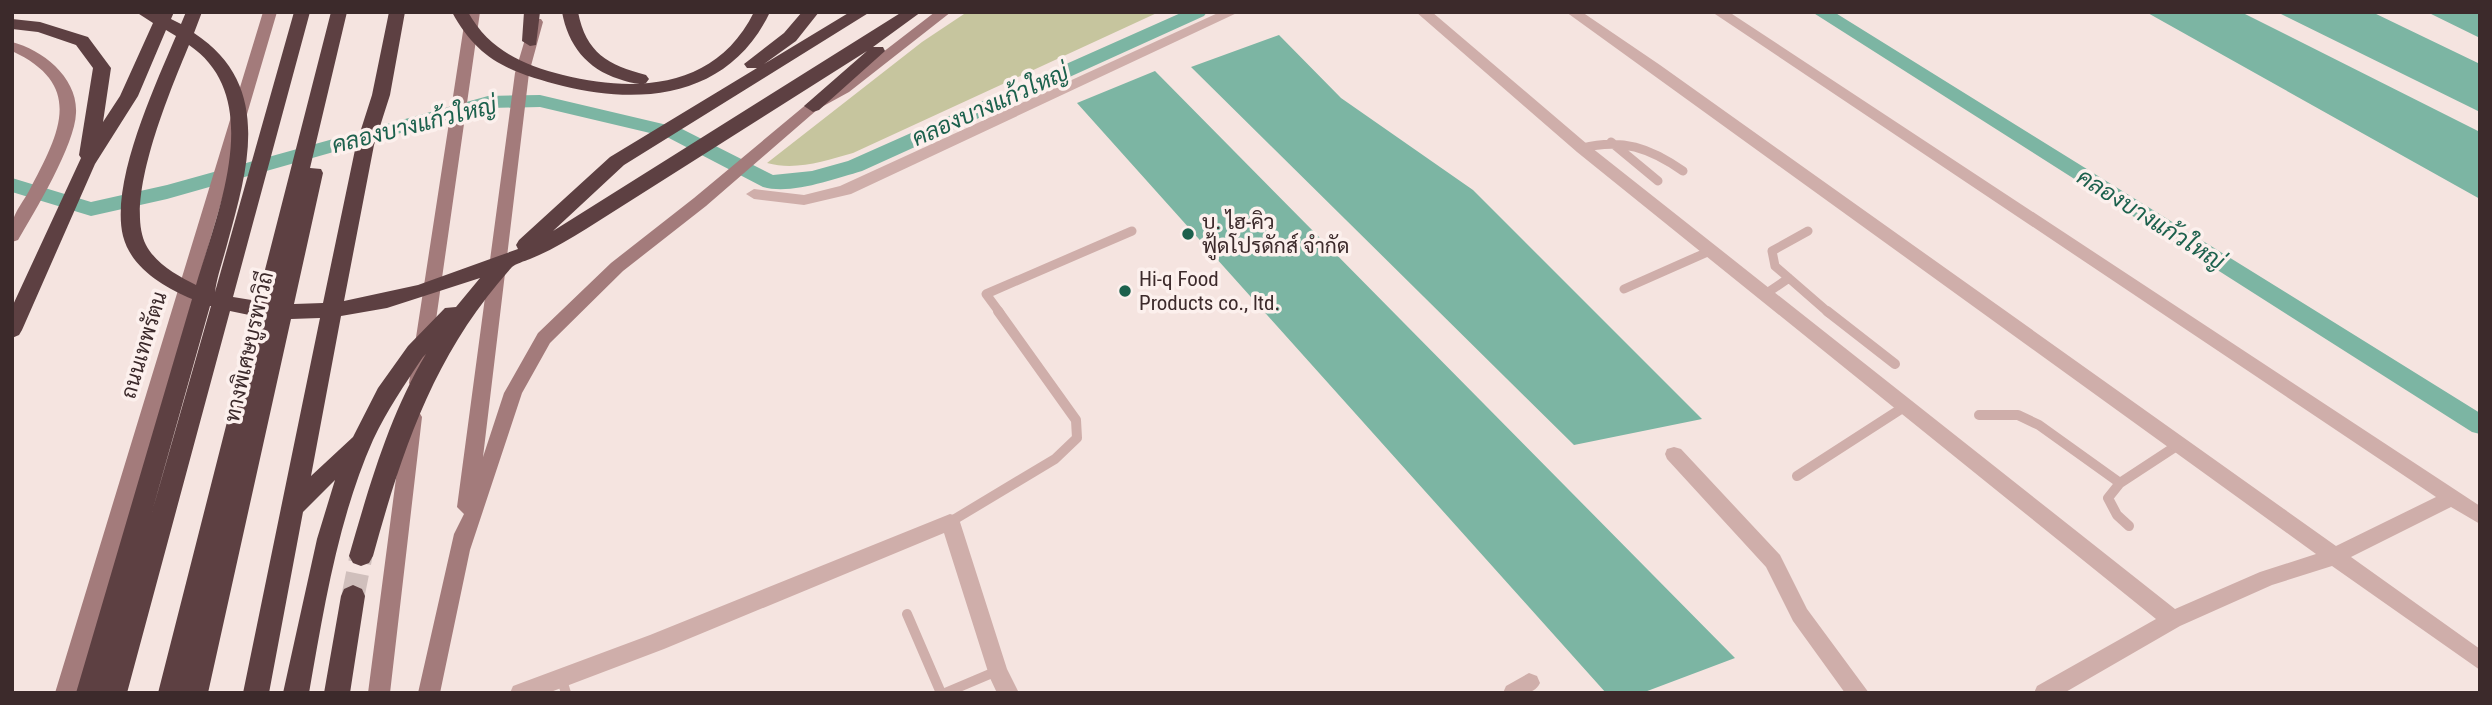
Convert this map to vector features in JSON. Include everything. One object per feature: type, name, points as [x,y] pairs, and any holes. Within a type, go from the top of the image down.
[{"type":"highway","points":[[89,693],[229,204],[240,155],[242,122],[235,90],[221,64],[194,38],[144,12]]},
{"type":"highway","points":[[12,330],[86,164],[129,96],[166,12]]},
{"type":"highway","points":[[194,12],[156,104],[135,180],[131,210],[133,237],[152,267],[190,292],[229,305],[290,313],[380,304],[453,282],[542,246],[913,12]]},
{"type":"highway","points":[[114,693],[302,12]]},
{"type":"highway","points":[[172,693],[338,12]]},
{"type":"highway","name":"ทางพิเศษบูรพาวิถี","points":[[195,693],[350,12]]},
{"type":"highway","points":[[248,693],[385,12]]},
{"type":"highway","points":[[256,693],[365,145],[381,95],[397,12]]},
{"type":"highway","points":[[460,12],[469,31],[497,56],[526,69],[564,82],[652,90],[716,65],[745,42],[762,12]]},
{"type":"highway","points":[[530,41],[532,12]]},
{"type":"highway","points":[[570,12],[572,27],[581,47],[595,61],[619,76],[677,88],[737,82],[778,71],[810,55],[840,33],[855,12]]},
{"type":"highway","points":[[296,693],[333,516],[363,438],[409,360],[439,325],[617,161],[790,37],[811,12]]},
{"type":"highway","points":[[617,161],[862,12]]},
{"type":"highway","points":[[814,106],[835,85],[925,12]]},
{"type":"highway","points":[[12,24],[40,27],[82,41],[102,68],[86,164]]},
{"type":"highway","points":[[361,556],[397,437],[445,340],[485,284]]},
{"type":"highway","points":[[293,508],[419,381]]},
{"type":"highway","points":[[337,693],[353,596]]},
{"type":"main road","name":"ถนนเทพรัตน","points":[[66,693],[270,12]]},
{"type":"main road","points":[[379,693],[419,381],[473,12]]},
{"type":"main road","points":[[463,545],[522,73],[540,12]]},
{"type":"main road","points":[[429,693],[463,545],[513,393],[544,338],[617,267],[700,202],[814,106],[844,89],[944,12]]},
{"type":"main road","points":[[12,46],[40,59],[60,81],[70,113],[53,156],[16,230]]},
{"type":"street","points":[[754,194],[804,200],[845,190],[1232,12]]},
{"type":"street","points":[[1423,12],[1581,148],[2173,620]]},
{"type":"street","points":[[1573,12],[2480,660]]},
{"type":"street","points":[[1719,12],[2480,516]]},
{"type":"street","points":[[1674,454],[1773,561],[1800,615],[1858,693]]},
{"type":"street","points":[[2045,693],[2095,662],[2173,620],[2267,578],[2335,556],[2451,498]]},
{"type":"street","points":[[522,693],[564,685],[657,642],[950,522],[997,671],[1008,693]]},
{"type":"lane","points":[[1581,148],[1611,142],[1648,147],[1683,171]]},
{"type":"lane","points":[[1611,142],[1658,181]]},
{"type":"lane","points":[[1808,231],[1772,251],[1775,266],[1895,364]]},
{"type":"lane","points":[[950,522],[1012,483],[1055,461],[1065,454],[1077,438],[1076,420],[986,294],[1132,232]]},
{"type":"lane","points":[[1624,289],[1710,251]]},
{"type":"lane","points":[[1764,295],[1789,278]]},
{"type":"lane","points":[[1797,476],[1903,407]]},
{"type":"lane","points":[[1979,415],[2018,415],[2039,425],[2120,483]]},
{"type":"lane","points":[[2129,526],[2117,515],[2108,498],[2120,483],[2178,445]]},
{"type":"lane","points":[[907,614],[943,693],[997,671]]},
{"type":"shaded area","points":[[967,12],[1159,12],[853,153],[799,165],[767,163],[922,42]]},
{"type":"shaded area","points":[[2146,12],[2241,12],[2480,132],[2480,199]]},
{"type":"shaded area","points":[[2277,12],[2372,12],[2480,64],[2480,112]]},
{"type":"shaded area","points":[[2427,12],[2480,12],[2480,38]]},
{"type":"shaded area","points":[[1279,35],[1341,98],[1473,190],[1702,419],[1574,445],[1191,67]]},
{"type":"shaded area","points":[[1155,71],[1735,658],[1642,693],[1606,693],[1077,103]]},
{"type":"waterway","name":"คลองบางแก้วใหญ่","points":[[12,185],[91,209],[167,192],[488,102],[540,101],[673,132],[770,182],[812,178],[855,166],[1198,12]]},
{"type":"waterway","name":"คลองบางแก้วใหญ่","points":[[1821,12],[2480,425]]},
{"type":"tunnel","points":[[353,596],[361,556]]},
{"type":"place","name":"บ. ไฮ-คิว ฟู้ดโปรดักส์ จำกัด","points":[[1188,234]]},
{"type":"place","name":"Hi-q Food Products co., ltd.","points":[[1125,291]]}]
